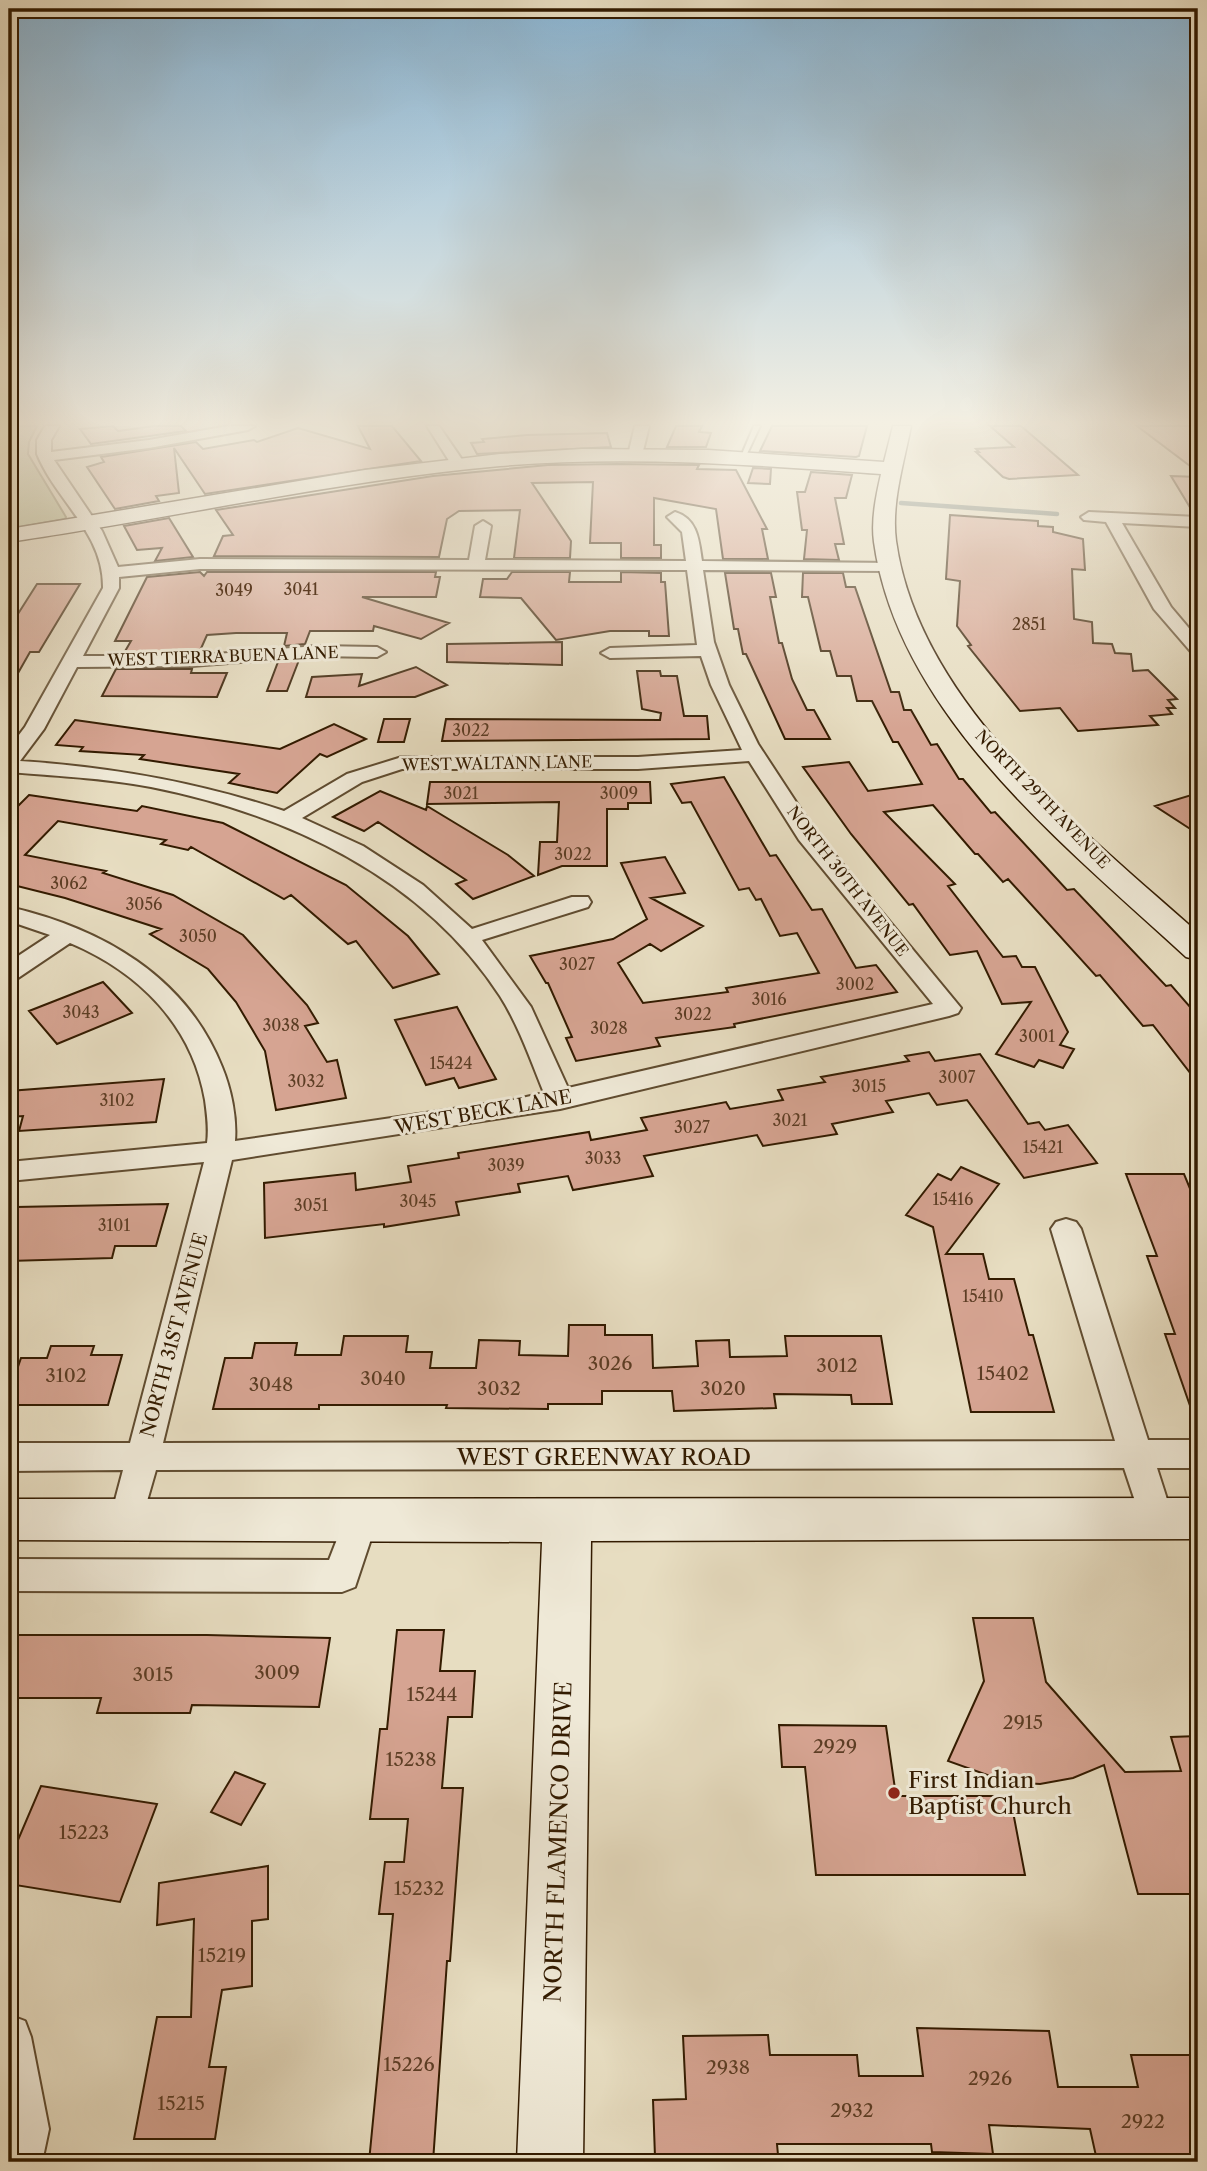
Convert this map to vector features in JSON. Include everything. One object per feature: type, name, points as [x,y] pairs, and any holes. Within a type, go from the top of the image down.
[{"type":"street","points":[[9,536],[61,527]]},
{"type":"street","points":[[9,764],[34,729],[111,588],[110,557],[90,527]]},
{"type":"street","points":[[476,565],[483,527]]},
{"type":"street","name":"NORTH 30TH AVENUE","points":[[686,527],[690,531],[708,650],[736,721],[807,835],[949,1008]]},
{"type":"street","name":"NORTH 29TH AVENUE","points":[[884,527],[888,566],[909,628],[962,715],[1001,760],[1059,819],[1198,950]]},
{"type":"street","points":[[1116,527],[1163,608],[1198,649]]},
{"type":"street","points":[[112,573],[200,564],[888,566]]},
{"type":"street","points":[[610,653],[708,650]]},
{"type":"street","name":"WEST TIERRA BUENA LANE","points":[[69,662],[181,661],[316,651],[377,652]]},
{"type":"street","name":"WEST WALTANN LANE","points":[[285,820],[354,776],[373,768],[402,763],[638,763],[755,755]]},
{"type":"street","points":[[9,764],[93,771],[210,796],[285,820],[392,872],[466,938],[511,995],[560,1100]]},
{"type":"street","points":[[466,938],[580,902]]},
{"type":"street","name":"NORTH 31ST AVENUE","points":[[9,914],[68,934],[118,956],[147,976],[178,1009],[209,1057],[222,1125],[219,1151],[203,1225],[127,1519]]},
{"type":"street","points":[[9,973],[68,934]]},
{"type":"street","name":"WEST BECK LANE","points":[[9,1171],[219,1151],[406,1127],[560,1100],[949,1008]]},
{"type":"street","points":[[1066,1229],[1137,1456],[1177,1518]]},
{"type":"street","name":"WEST GREENWAY ROAD","points":[[9,1457],[1198,1454]]},
{"type":"street","points":[[9,1520],[1177,1518]]},
{"type":"street","points":[[9,1575],[342,1576],[360,1521]]},
{"type":"street","name":"NORTH FLAMENCO DRIVE","points":[[550,2162],[567,1521]]},
{"type":"street","points":[[9,2037],[26,2129],[19,2162]]},
{"type":"building","points":[[125,527],[175,527],[193,557],[155,561],[162,548],[137,550]]},
{"type":"building","points":[[228,527],[445,527],[439,557],[214,556],[223,536],[233,535]]},
{"type":"building","points":[[518,527],[562,527],[571,541],[570,558],[514,558]]},
{"type":"building","points":[[591,527],[654,527],[654,545],[661,545],[661,558],[621,558],[621,543],[590,543]]},
{"type":"building","points":[[719,527],[766,527],[762,529],[768,559],[723,559]]},
{"type":"building","points":[[802,527],[841,527],[844,544],[835,544],[839,560],[804,559],[807,530],[802,530]]},
{"type":"building","points":[[949,527],[1053,527],[1053,532],[1083,539],[1085,570],[1072,569],[1074,619],[1092,622],[1093,643],[1112,644],[1115,653],[1131,654],[1133,671],[1148,670],[1177,699],[1168,700],[1175,708],[1167,708],[1172,714],[1150,716],[1158,725],[1078,731],[1060,708],[1020,711],[968,646],[971,645],[957,626],[960,581],[946,579]]},
{"type":"building","points":[[200,572],[204,576],[207,572],[436,572],[435,577],[440,577],[436,597],[362,597],[449,623],[421,639],[374,626],[373,631],[310,631],[305,644],[284,646],[287,633],[236,633],[207,635],[199,653],[124,653],[131,641],[115,641],[147,577]]},
{"type":"building","points":[[512,572],[570,572],[569,582],[621,582],[621,572],[661,573],[661,582],[665,582],[669,636],[649,636],[649,631],[610,631],[556,640],[521,598],[480,597],[483,579],[507,579]]},
{"type":"building","points":[[725,573],[771,573],[776,597],[770,597],[779,643],[782,643],[792,679],[807,710],[814,710],[830,739],[785,739],[746,654],[743,654],[738,629],[734,629]]},
{"type":"building","points":[[803,573],[843,573],[846,587],[855,587],[891,692],[899,692],[904,710],[911,710],[931,745],[937,744],[959,779],[963,779],[991,813],[995,812],[1067,890],[1074,889],[1166,986],[1171,985],[1198,1016],[1198,1083],[1153,1025],[1143,1026],[1100,975],[1096,976],[1008,879],[1003,882],[978,854],[975,854],[933,805],[884,812],[955,884],[948,886],[1003,957],[1016,956],[1022,967],[1035,967],[1068,1032],[1060,1045],[1074,1049],[1063,1068],[1039,1060],[1034,1067],[996,1054],[1031,1002],[1002,1004],[977,951],[950,955],[913,904],[909,905],[851,834],[803,767],[849,762],[868,791],[922,784],[898,742],[893,742],[872,701],[857,701],[851,676],[837,676],[830,651],[821,651],[808,597],[802,597]]},
{"type":"building","points":[[37,584],[80,584],[39,652],[30,652],[9,689],[9,628]]},
{"type":"building","points":[[562,642],[562,665],[447,662],[447,644]]},
{"type":"building","points":[[299,660],[287,691],[267,691],[278,662]]},
{"type":"building","points":[[416,667],[447,685],[415,697],[306,697],[312,677],[362,674],[359,686]]},
{"type":"building","points":[[116,669],[192,669],[191,673],[227,673],[217,697],[102,696]]},
{"type":"building","points":[[637,671],[660,671],[661,676],[677,676],[684,716],[707,716],[709,739],[442,741],[446,719],[660,720],[661,713],[642,709]]},
{"type":"building","points":[[384,719],[410,719],[404,742],[378,742]]},
{"type":"building","points":[[75,720],[280,749],[334,724],[366,739],[327,757],[320,754],[277,793],[229,783],[239,774],[140,759],[144,755],[80,751],[83,747],[56,745]]},
{"type":"building","points":[[724,777],[770,856],[776,855],[812,910],[822,909],[856,968],[876,965],[897,992],[734,1024],[735,1027],[656,1038],[660,1046],[576,1061],[566,1038],[572,1037],[548,983],[530,956],[613,939],[647,919],[621,863],[665,857],[685,893],[651,898],[703,926],[661,951],[650,944],[618,963],[643,1003],[728,992],[726,988],[819,973],[797,933],[780,936],[761,899],[756,900],[749,888],[739,890],[691,802],[682,803],[671,784]]},
{"type":"building","points":[[430,782],[650,782],[651,803],[628,803],[628,809],[607,809],[607,866],[562,866],[538,875],[540,842],[557,842],[559,802],[427,804]]},
{"type":"building","points":[[380,791],[426,810],[427,806],[508,855],[534,876],[473,899],[456,884],[466,880],[378,822],[364,831],[333,817]]},
{"type":"building","points":[[1198,793],[1198,834],[1155,806]]},
{"type":"building","points":[[29,795],[137,811],[142,806],[223,823],[346,885],[408,936],[439,974],[393,988],[356,941],[348,944],[291,895],[284,899],[191,847],[188,850],[161,844],[166,840],[58,821],[25,855],[106,871],[103,873],[173,895],[243,935],[307,1005],[318,1023],[305,1026],[327,1062],[337,1060],[346,1098],[276,1110],[265,1051],[236,1002],[208,969],[150,934],[161,929],[65,898],[9,884],[9,815]]},
{"type":"building","points":[[103,982],[132,1013],[57,1044],[29,1011]]},
{"type":"building","points":[[457,1007],[496,1079],[459,1088],[454,1078],[426,1085],[395,1020]]},
{"type":"building","points":[[929,1052],[935,1061],[980,1054],[1028,1124],[1039,1122],[1045,1130],[1068,1125],[1097,1163],[1024,1178],[967,1100],[937,1105],[929,1093],[886,1101],[893,1112],[832,1124],[837,1134],[763,1146],[757,1135],[644,1156],[653,1176],[573,1190],[568,1176],[518,1184],[520,1192],[456,1202],[459,1215],[384,1227],[384,1224],[265,1238],[264,1183],[355,1173],[356,1190],[411,1182],[408,1166],[459,1158],[458,1153],[589,1132],[591,1140],[647,1130],[641,1118],[726,1102],[730,1109],[783,1100],[778,1090],[825,1082],[821,1077],[909,1061],[905,1056]]},
{"type":"building","points":[[164,1079],[156,1122],[19,1131],[23,1116],[9,1117],[9,1091]]},
{"type":"building","points":[[961,1167],[999,1184],[946,1254],[983,1254],[989,1279],[1014,1279],[1054,1412],[971,1412],[933,1227],[906,1215],[938,1174],[951,1180]]},
{"type":"building","points":[[1126,1174],[1184,1174],[1198,1208],[1198,1419],[1195,1420],[1165,1334],[1175,1334],[1147,1256],[1157,1256]]},
{"type":"building","points":[[168,1204],[156,1246],[115,1246],[112,1258],[9,1261],[9,1225],[16,1207]]},
{"type":"building","points":[[569,1325],[605,1325],[605,1335],[652,1335],[653,1368],[698,1366],[696,1341],[729,1340],[730,1357],[787,1356],[785,1336],[881,1336],[892,1404],[852,1404],[851,1395],[774,1394],[776,1408],[674,1411],[672,1391],[602,1391],[602,1404],[548,1404],[548,1409],[446,1408],[447,1405],[319,1405],[319,1409],[213,1409],[225,1358],[252,1358],[255,1343],[297,1343],[295,1355],[341,1355],[344,1336],[408,1336],[406,1352],[432,1352],[430,1368],[476,1368],[479,1340],[520,1341],[519,1355],[568,1356]]},
{"type":"building","points":[[51,1346],[94,1346],[91,1355],[122,1355],[108,1405],[9,1405],[9,1393],[21,1358],[47,1358]]},
{"type":"building","points":[[973,1618],[1033,1618],[1046,1682],[1125,1772],[1181,1771],[1171,1737],[1198,1736],[1198,1894],[1138,1894],[1104,1765],[1073,1778],[1040,1784],[1007,1782],[948,1761],[984,1681]]},
{"type":"building","points":[[397,1630],[444,1630],[440,1671],[475,1671],[472,1717],[448,1717],[442,1788],[463,1788],[450,1961],[447,1961],[433,2162],[369,2162],[393,1914],[379,1914],[385,1862],[404,1862],[408,1819],[370,1819],[380,1729],[387,1729]]},
{"type":"building","points":[[9,1635],[330,1638],[319,1707],[192,1705],[190,1713],[97,1713],[101,1698],[9,1698]]},
{"type":"building","points":[[779,1725],[886,1726],[896,1796],[1010,1796],[1025,1875],[816,1875],[805,1767],[782,1767]]},
{"type":"building","points":[[235,1772],[265,1784],[241,1825],[211,1812]]},
{"type":"building","points":[[41,1786],[157,1804],[120,1902],[9,1884],[9,1861]]},
{"type":"building","points":[[268,1866],[268,1919],[252,1921],[252,1986],[222,1990],[209,2067],[226,2067],[215,2139],[134,2139],[157,2017],[191,2017],[194,1919],[157,1925],[159,1883]]},
{"type":"building","points":[[917,2028],[1049,2031],[1058,2087],[1138,2087],[1131,2055],[1191,2055],[1198,2084],[1198,2156],[1096,2156],[1090,2129],[989,2125],[993,2154],[932,2152],[931,2144],[777,2144],[778,2155],[655,2157],[653,2100],[686,2099],[683,2036],[768,2035],[770,2055],[857,2055],[859,2076],[923,2076]]},
{"type":"place","name":"First Indian Baptist Church","points":[[894,1793]]}]
